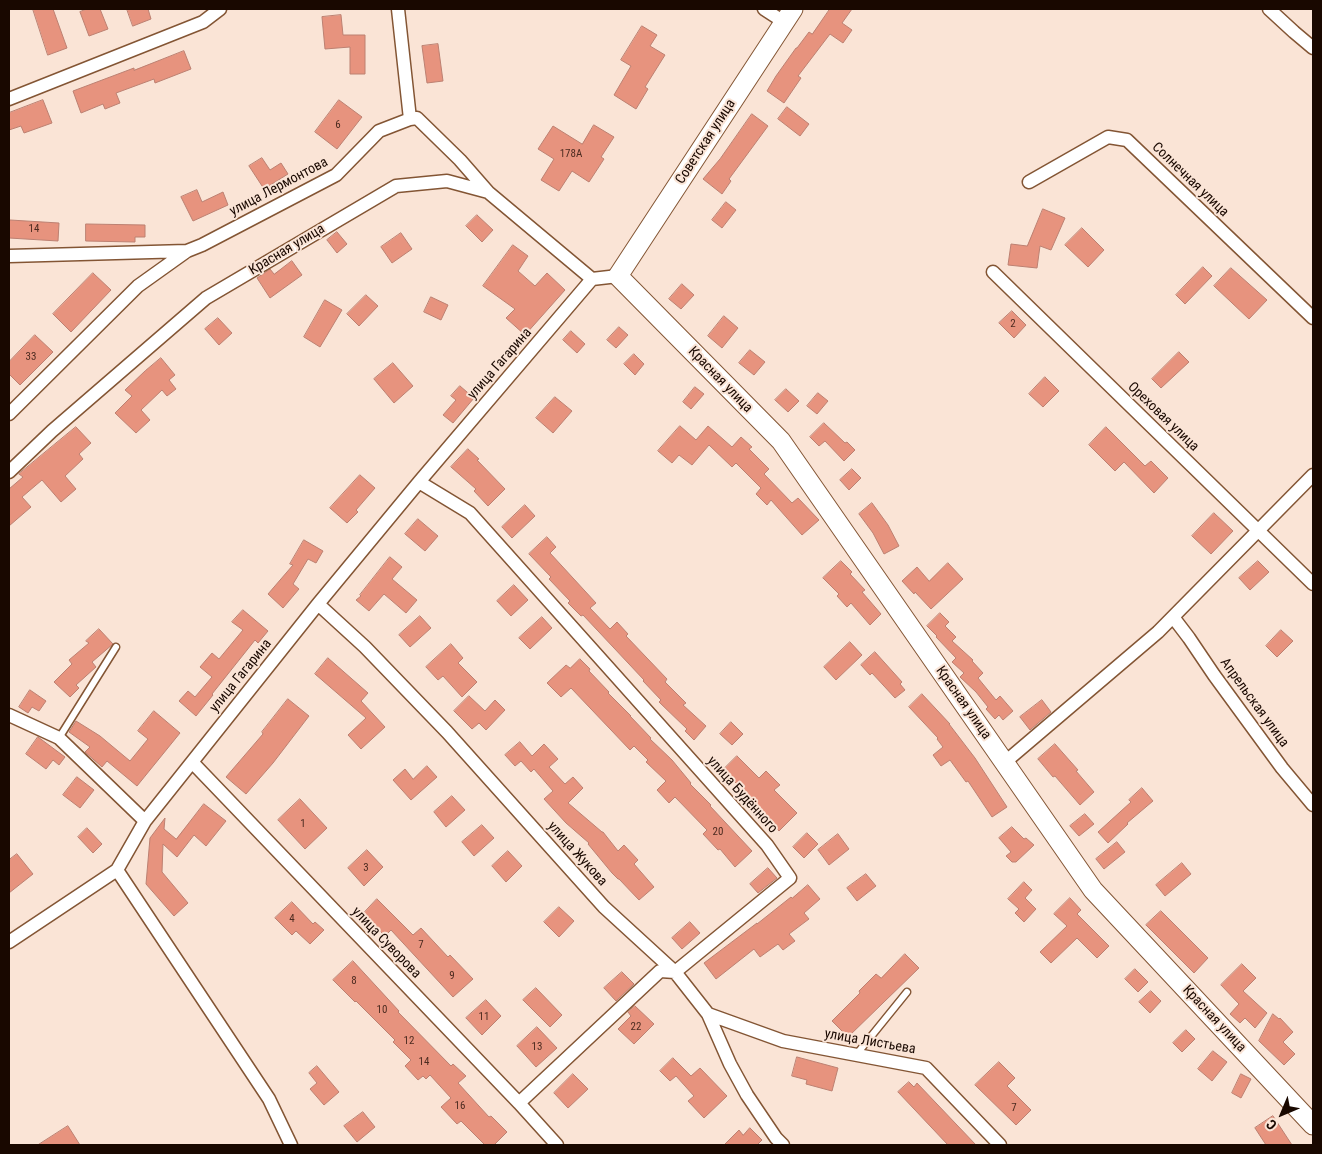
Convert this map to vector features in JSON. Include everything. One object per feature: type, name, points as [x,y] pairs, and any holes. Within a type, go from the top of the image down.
[{"type":"main road","name":"Советская улица","points":[[618,276],[788,15]]},
{"type":"main road","name":"Красная улица","points":[[618,276],[781,442],[1093,890],[1313,1125]]},
{"type":"street","points":[[9,99],[203,22],[220,9]]},
{"type":"street","points":[[398,9],[410,119],[417,118],[460,160],[488,192]]},
{"type":"street","points":[[764,9],[788,15]]},
{"type":"street","points":[[1269,9],[1313,48]]},
{"type":"street","name":"улица Лермонтова","points":[[9,414],[138,286],[187,251],[336,175],[379,132],[410,119]]},
{"type":"street","name":"Солнечная улица","points":[[1028,182],[1108,137],[1127,140],[1313,318]]},
{"type":"street","name":"Красная улица","points":[[9,472],[52,432],[206,298],[396,186],[446,181],[488,192],[592,279]]},
{"type":"street","name":"улица Лермонтова","points":[[9,256],[187,251]]},
{"type":"street","name":"Ореховая улица","points":[[993,272],[1313,584]]},
{"type":"street","points":[[592,279],[618,276]]},
{"type":"street","name":"улица Гагарина","points":[[117,870],[145,821],[318,604],[592,279]]},
{"type":"street","points":[[1004,763],[1158,632],[1313,475]]},
{"type":"street","name":"улица Будённого","points":[[419,482],[470,513],[767,845],[790,878],[675,972],[660,972],[519,1103]]},
{"type":"street","name":"улица Жукова","points":[[318,604],[366,647],[447,732],[604,907],[675,972],[708,1014],[738,1080],[776,1138],[783,1145]]},
{"type":"street","name":"Апрельская улица","points":[[1173,617],[1282,768],[1313,805]]},
{"type":"street","points":[[9,715],[59,738],[145,821]]},
{"type":"street","name":"улица Суворова","points":[[192,762],[557,1145]]},
{"type":"street","points":[[9,942],[117,870],[269,1099],[291,1145]]},
{"type":"street","name":"улица Листьева","points":[[708,1014],[783,1041],[926,1068],[1000,1145]]},
{"type":"lane","points":[[59,738],[116,647]]},
{"type":"lane","points":[[856,1055],[907,992]]},
{"type":"building","points":[[33,9],[53,9],[67,48],[48,55]]},
{"type":"building","points":[[87,9],[100,9],[108,29],[89,36],[80,12]]},
{"type":"building","points":[[127,9],[148,9],[151,19],[133,26]]},
{"type":"building","points":[[830,9],[852,9],[842,23],[852,30],[843,43],[830,34],[798,76],[801,78],[784,103],[767,91],[796,48],[809,32],[812,34]]},
{"type":"building","points":[[341,15],[343,35],[365,35],[365,74],[350,74],[350,47],[325,49],[322,17]]},
{"type":"building","points":[[642,26],[657,35],[650,46],[665,55],[645,87],[648,89],[636,109],[614,95],[631,66],[621,60]]},
{"type":"building","points":[[438,44],[443,81],[427,83],[422,46]]},
{"type":"building","points":[[184,51],[191,69],[155,83],[154,79],[116,93],[120,103],[105,109],[103,104],[81,113],[73,91]]},
{"type":"building","points":[[43,100],[52,123],[24,133],[21,126],[9,130],[9,113]]},
{"type":"building","points":[[339,100],[362,117],[337,149],[315,132]]},
{"type":"building","points":[[787,107],[809,124],[800,136],[778,119]]},
{"type":"building","points":[[752,114],[768,126],[729,179],[731,181],[722,194],[703,179],[720,159]]},
{"type":"building","points":[[594,125],[614,137],[601,157],[604,159],[589,182],[572,171],[559,191],[541,180],[554,159],[538,149],[553,126],[582,144]]},
{"type":"building","points":[[262,158],[270,170],[281,163],[288,174],[264,189],[249,166]]},
{"type":"building","points":[[197,190],[202,202],[223,192],[228,205],[193,221],[181,197]]},
{"type":"building","points":[[726,202],[736,210],[722,228],[712,220]]},
{"type":"building","points":[[1043,209],[1065,218],[1051,250],[1040,246],[1037,268],[1008,265],[1011,244],[1027,246]]},
{"type":"building","points":[[477,215],[493,230],[482,242],[466,226]]},
{"type":"building","points":[[10,220],[59,223],[58,241],[9,238]]},
{"type":"building","points":[[86,224],[145,225],[145,237],[135,237],[135,242],[86,241]]},
{"type":"building","points":[[1082,228],[1104,250],[1088,267],[1065,245]]},
{"type":"building","points":[[337,232],[347,244],[337,253],[327,240]]},
{"type":"building","points":[[401,233],[412,249],[392,263],[381,247]]},
{"type":"building","points":[[513,245],[528,256],[518,271],[535,286],[547,273],[565,290],[525,335],[506,318],[515,309],[483,286]]},
{"type":"building","points":[[292,261],[302,275],[270,298],[257,278],[270,269],[274,274]]},
{"type":"building","points":[[1203,267],[1212,276],[1185,304],[1176,295]]},
{"type":"building","points":[[1231,268],[1267,300],[1249,319],[1214,286]]},
{"type":"building","points":[[93,273],[111,290],[71,332],[53,314]]},
{"type":"building","points":[[682,284],[694,295],[681,309],[669,299]]},
{"type":"building","points":[[366,295],[378,306],[359,326],[347,314]]},
{"type":"building","points":[[431,297],[448,305],[441,320],[424,312]]},
{"type":"building","points":[[325,300],[342,310],[320,347],[304,337]]},
{"type":"building","points":[[1012,311],[1026,325],[1014,338],[999,323]]},
{"type":"building","points":[[724,316],[738,328],[722,348],[708,336]]},
{"type":"building","points":[[218,318],[232,333],[219,345],[205,329]]},
{"type":"building","points":[[619,327],[628,335],[616,348],[607,340]]},
{"type":"building","points":[[571,331],[585,344],[577,353],[563,340]]},
{"type":"building","points":[[35,335],[53,352],[20,385],[9,374],[9,362]]},
{"type":"building","points":[[750,350],[765,362],[754,375],[739,363]]},
{"type":"building","points":[[1179,352],[1189,362],[1161,388],[1152,379]]},
{"type":"building","points":[[634,354],[644,364],[635,375],[624,364]]},
{"type":"building","points":[[161,358],[175,375],[169,380],[176,389],[167,396],[162,390],[141,410],[150,420],[136,433],[115,413],[132,396],[125,390]]},
{"type":"building","points":[[393,363],[413,386],[394,403],[374,379]]},
{"type":"building","points":[[1045,377],[1059,391],[1043,407],[1029,394]]},
{"type":"building","points":[[460,386],[474,398],[453,423],[443,415],[456,400],[451,396]]},
{"type":"building","points":[[695,387],[704,394],[691,409],[683,402]]},
{"type":"building","points":[[786,389],[799,401],[788,412],[775,400]]},
{"type":"building","points":[[818,393],[828,401],[817,414],[807,406]]},
{"type":"building","points":[[555,397],[572,411],[553,433],[536,418]]},
{"type":"building","points":[[824,423],[855,450],[844,461],[825,441],[819,446],[810,437]]},
{"type":"building","points":[[680,426],[696,440],[708,426],[732,447],[741,437],[752,447],[749,449],[769,469],[764,474],[792,503],[798,498],[819,520],[802,535],[771,500],[767,505],[756,494],[761,488],[736,463],[732,467],[709,445],[692,465],[679,455],[672,463],[658,451]]},
{"type":"building","points":[[76,427],[91,443],[79,454],[83,459],[65,476],[76,489],[61,502],[42,480],[22,497],[31,507],[9,526],[9,489],[23,477],[19,474]]},
{"type":"building","points":[[1106,427],[1145,466],[1151,461],[1168,478],[1154,493],[1124,462],[1115,471],[1089,445]]},
{"type":"building","points":[[468,449],[505,489],[488,506],[474,491],[476,489],[451,467]]},
{"type":"building","points":[[852,469],[861,478],[849,490],[840,480]]},
{"type":"building","points":[[360,475],[375,488],[356,510],[358,512],[347,523],[330,508]]},
{"type":"building","points":[[872,503],[888,525],[899,546],[884,554],[873,533],[859,514]]},
{"type":"building","points":[[525,505],[535,516],[512,538],[502,527]]},
{"type":"building","points":[[1214,513],[1233,531],[1211,554],[1192,536]]},
{"type":"building","points":[[418,519],[438,536],[425,551],[405,534]]},
{"type":"building","points":[[547,537],[556,547],[550,553],[596,603],[590,608],[610,629],[617,622],[628,634],[626,636],[667,679],[665,682],[686,703],[683,705],[706,726],[694,740],[685,731],[687,729],[659,702],[661,700],[644,680],[583,615],[581,616],[568,603],[570,601],[549,579],[551,577],[529,554]]},
{"type":"building","points":[[304,540],[323,551],[316,563],[308,559],[293,584],[299,589],[283,608],[268,594],[293,565],[290,564]]},
{"type":"building","points":[[390,557],[402,567],[392,579],[417,600],[406,613],[384,594],[369,611],[356,600]]},
{"type":"building","points":[[841,561],[852,572],[850,574],[865,590],[862,592],[881,614],[870,625],[851,603],[847,607],[837,596],[839,594],[823,578]]},
{"type":"building","points":[[1258,561],[1269,572],[1250,590],[1239,578]]},
{"type":"building","points":[[948,563],[963,579],[931,609],[902,581],[917,567],[929,581]]},
{"type":"building","points":[[514,585],[528,600],[511,616],[497,601]]},
{"type":"building","points":[[243,610],[268,631],[258,643],[255,640],[196,716],[179,701],[188,691],[195,697],[212,677],[200,667],[212,653],[219,659],[243,630],[232,622]]},
{"type":"building","points":[[940,613],[949,622],[945,626],[956,637],[952,641],[973,660],[983,673],[978,678],[996,700],[1000,696],[1013,711],[1003,720],[999,715],[995,719],[986,709],[988,707],[976,692],[960,677],[964,673],[952,662],[956,658],[927,626]]},
{"type":"building","points":[[420,616],[431,628],[410,647],[399,635]]},
{"type":"building","points":[[542,617],[552,628],[530,649],[519,638]]},
{"type":"building","points":[[99,629],[113,644],[92,662],[96,667],[76,685],[79,688],[70,697],[54,682],[72,664],[69,660],[89,643],[86,641]]},
{"type":"building","points":[[1281,630],[1293,641],[1277,657],[1266,646]]},
{"type":"building","points":[[850,642],[862,655],[836,680],[824,667]]},
{"type":"building","points":[[451,644],[463,658],[458,663],[477,682],[462,697],[443,676],[438,680],[426,667]]},
{"type":"building","points":[[875,652],[902,682],[900,684],[905,690],[895,698],[872,673],[870,675],[861,665]]},
{"type":"building","points":[[328,658],[368,693],[361,701],[385,727],[361,749],[348,735],[366,718],[315,674]]},
{"type":"building","points":[[580,659],[608,693],[672,760],[690,784],[752,851],[735,867],[720,849],[718,850],[703,834],[707,830],[675,797],[669,803],[657,790],[666,781],[646,762],[648,760],[634,746],[630,750],[571,688],[561,697],[547,683],[566,665],[570,668]]},
{"type":"building","points":[[30,690],[46,701],[39,711],[32,707],[28,713],[19,707]]},
{"type":"building","points":[[922,694],[950,724],[1007,807],[992,817],[968,781],[966,782],[950,760],[941,766],[933,755],[943,747],[938,738],[909,707]]},
{"type":"building","points":[[469,696],[485,711],[495,700],[505,710],[486,730],[479,723],[472,729],[454,711]]},
{"type":"building","points":[[288,699],[309,716],[273,763],[246,794],[226,777],[263,734],[262,732]]},
{"type":"building","points":[[1042,700],[1051,712],[1030,730],[1020,717]]},
{"type":"building","points":[[154,711],[180,733],[137,786],[107,761],[102,767],[85,752],[90,747],[69,732],[76,721],[100,736],[130,761],[148,739],[138,731]]},
{"type":"building","points":[[731,722],[743,734],[732,745],[720,734]]},
{"type":"building","points":[[38,737],[65,757],[59,765],[53,760],[46,769],[26,754]]},
{"type":"building","points":[[520,742],[532,756],[544,744],[558,759],[549,767],[565,784],[573,777],[583,788],[568,803],[603,832],[618,851],[624,845],[638,860],[634,864],[654,887],[639,900],[612,873],[589,843],[566,823],[544,799],[553,791],[534,769],[531,772],[521,761],[515,766],[505,755]]},
{"type":"building","points":[[1055,744],[1094,792],[1080,805],[1038,759]]},
{"type":"building","points":[[737,756],[759,778],[766,771],[780,785],[774,790],[797,813],[779,831],[748,799],[750,797],[723,770]]},
{"type":"building","points":[[427,766],[437,777],[411,800],[393,780],[405,769],[413,779]]},
{"type":"building","points":[[77,777],[94,790],[80,808],[63,795]]},
{"type":"building","points":[[1142,788],[1153,801],[1127,823],[1108,843],[1098,832],[1131,802],[1129,800]]},
{"type":"building","points":[[452,796],[465,810],[446,827],[434,812]]},
{"type":"building","points":[[300,799],[327,828],[305,849],[278,820]]},
{"type":"building","points":[[204,804],[226,821],[206,846],[194,835],[177,857],[163,844],[162,872],[188,903],[174,916],[146,884],[150,838],[165,818],[164,829],[176,839]]},
{"type":"building","points":[[1085,814],[1094,824],[1079,836],[1070,826]]},
{"type":"building","points":[[482,825],[494,838],[474,856],[462,842]]},
{"type":"building","points":[[1012,827],[1024,839],[1026,838],[1034,845],[1016,862],[1012,862],[1006,856],[1011,852],[999,838]]},
{"type":"building","points":[[87,828],[102,844],[93,853],[78,837]]},
{"type":"building","points":[[807,833],[818,844],[804,858],[793,847]]},
{"type":"building","points":[[838,834],[849,849],[829,865],[818,850]]},
{"type":"building","points":[[1117,842],[1125,852],[1104,869],[1096,859]]},
{"type":"building","points":[[367,850],[383,867],[364,886],[348,868]]},
{"type":"building","points":[[508,851],[522,866],[506,882],[492,866]]},
{"type":"building","points":[[17,854],[33,874],[9,893],[9,860]]},
{"type":"building","points":[[1182,863],[1191,874],[1165,896],[1156,885]]},
{"type":"building","points":[[768,868],[777,878],[758,893],[750,884]]},
{"type":"building","points":[[866,874],[876,886],[857,901],[847,888]]},
{"type":"building","points":[[1024,882],[1032,890],[1025,898],[1036,909],[1024,922],[1015,913],[1019,909],[1008,899]]},
{"type":"building","points":[[808,885],[820,899],[804,913],[809,919],[789,934],[795,941],[783,950],[778,944],[760,957],[754,949],[716,979],[704,963]]},
{"type":"building","points":[[1070,898],[1081,910],[1077,914],[1109,946],[1097,958],[1077,938],[1051,963],[1040,952],[1067,926],[1054,914]]},
{"type":"building","points":[[377,899],[413,935],[421,928],[448,957],[450,955],[473,979],[453,997],[391,930],[385,936],[363,914]]},
{"type":"building","points":[[292,902],[313,924],[315,922],[324,930],[310,944],[296,931],[292,935],[275,918]]},
{"type":"building","points":[[559,907],[574,921],[559,937],[544,922]]},
{"type":"building","points":[[1161,911],[1208,958],[1194,973],[1146,925]]},
{"type":"building","points":[[690,922],[700,933],[682,949],[672,938]]},
{"type":"building","points":[[905,954],[919,968],[848,1037],[832,1021],[876,974],[881,978]]},
{"type":"building","points":[[353,961],[398,1012],[451,1066],[453,1064],[466,1076],[458,1083],[489,1117],[491,1116],[507,1132],[494,1145],[485,1145],[461,1121],[457,1124],[441,1107],[451,1098],[430,1075],[426,1079],[423,1076],[418,1080],[405,1066],[411,1060],[393,1042],[395,1040],[333,980]]},
{"type":"building","points":[[1242,964],[1256,978],[1243,991],[1267,1013],[1255,1028],[1245,1018],[1240,1023],[1230,1014],[1239,1004],[1221,985]]},
{"type":"building","points":[[1135,969],[1148,982],[1138,992],[1125,979]]},
{"type":"building","points":[[622,972],[634,984],[616,1001],[604,988]]},
{"type":"building","points":[[536,988],[562,1015],[550,1027],[523,1000]]},
{"type":"building","points":[[1151,991],[1161,1001],[1150,1013],[1139,1002]]},
{"type":"building","points":[[486,1000],[501,1016],[482,1035],[466,1018]]},
{"type":"building","points":[[635,1006],[654,1024],[634,1044],[618,1029],[631,1016],[628,1012]]},
{"type":"building","points":[[1273,1014],[1280,1018],[1293,1032],[1283,1042],[1295,1054],[1284,1065],[1259,1041]]},
{"type":"building","points":[[537,1027],[557,1048],[536,1067],[517,1046]]},
{"type":"building","points":[[1186,1030],[1195,1039],[1182,1052],[1173,1043]]},
{"type":"building","points":[[1213,1051],[1227,1062],[1212,1081],[1198,1069]]},
{"type":"building","points":[[797,1057],[838,1068],[832,1091],[806,1084],[807,1080],[792,1076]]},
{"type":"building","points":[[673,1058],[691,1076],[700,1068],[727,1096],[704,1118],[688,1101],[694,1096],[676,1076],[670,1081],[660,1071]]},
{"type":"building","points":[[999,1062],[1015,1078],[1007,1086],[1031,1110],[1016,1125],[975,1085]]},
{"type":"building","points":[[317,1066],[339,1092],[324,1105],[310,1089],[317,1083],[309,1073]]},
{"type":"building","points":[[573,1074],[588,1089],[568,1108],[554,1093]]},
{"type":"building","points":[[1241,1074],[1251,1079],[1241,1098],[1232,1093]]},
{"type":"building","points":[[909,1082],[914,1087],[917,1083],[976,1145],[948,1145],[898,1092]]},
{"type":"building","points":[[363,1112],[375,1127],[357,1142],[344,1126]]},
{"type":"building","points":[[1273,1116],[1292,1145],[1266,1145],[1255,1128]]},
{"type":"building","points":[[68,1126],[80,1145],[38,1145]]},
{"type":"building","points":[[750,1128],[762,1140],[757,1145],[724,1145],[739,1130],[743,1135]]}]
